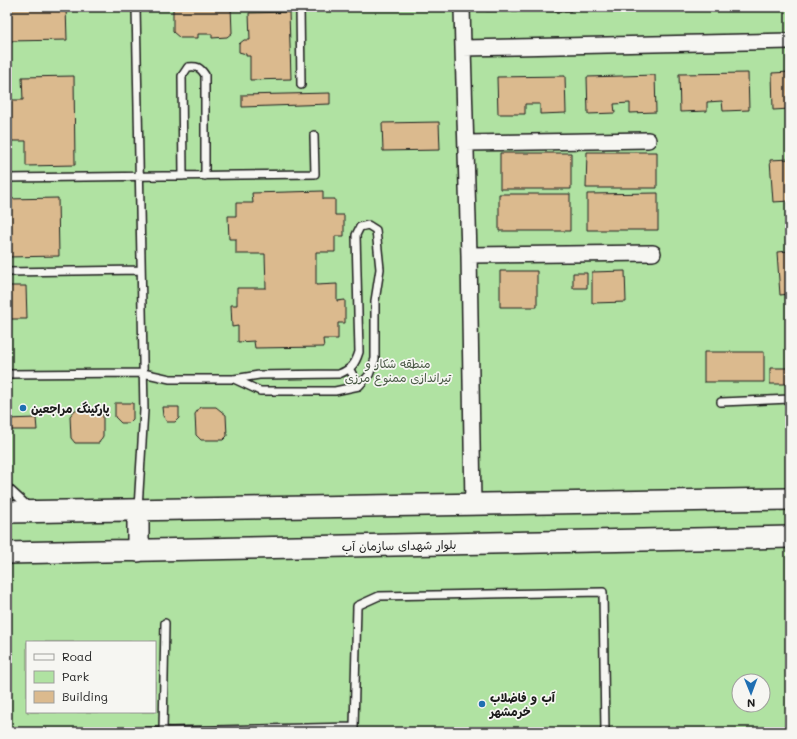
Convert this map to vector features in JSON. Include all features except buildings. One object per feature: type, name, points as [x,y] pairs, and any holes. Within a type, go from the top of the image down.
[{"type":"main road","points":[[7,512],[790,499]]},
{"type":"main road","points":[[138,510],[138,551]]},
{"type":"main road","name":"بلوار شهدای سازمان آب","points":[[7,553],[790,537]]},
{"type":"street","points":[[462,7],[469,255],[473,505]]},
{"type":"street","points":[[463,48],[790,41]]},
{"type":"street","points":[[466,143],[648,140]]},
{"type":"street","points":[[469,255],[653,253]]},
{"type":"lane","points":[[136,7],[144,410],[138,510]]},
{"type":"lane","points":[[300,7],[302,85]]},
{"type":"lane","points":[[183,176],[182,76],[188,67],[195,66],[201,68],[205,75],[206,176]]},
{"type":"lane","points":[[7,178],[315,174],[314,135]]},
{"type":"lane","points":[[7,374],[143,373],[170,379],[234,378],[260,375],[339,374],[350,370],[356,363],[359,352],[356,235],[360,227],[368,225],[376,230],[380,269],[376,301],[375,359],[369,375],[360,386],[335,391],[260,391],[234,378]]},
{"type":"lane","points":[[7,272],[141,270]]},
{"type":"lane","points":[[350,370],[360,386]]},
{"type":"lane","points":[[721,402],[790,399]]},
{"type":"lane","points":[[7,487],[34,512]]},
{"type":"lane","points":[[128,732],[354,730],[357,606],[379,596],[603,592],[605,732]]},
{"type":"lane","points":[[163,731],[165,623]]},
{"type":"green space","name":"منطقه شکار و تیراندازی ممنوع مرزی","points":[[7,7],[790,7],[790,732],[7,732]]},
{"type":"place","name":"پارکینگ مراجعین","points":[[23,408]]},
{"type":"place","name":"آب و فاضلاب خرمشهر","points":[[482,704]]}]
